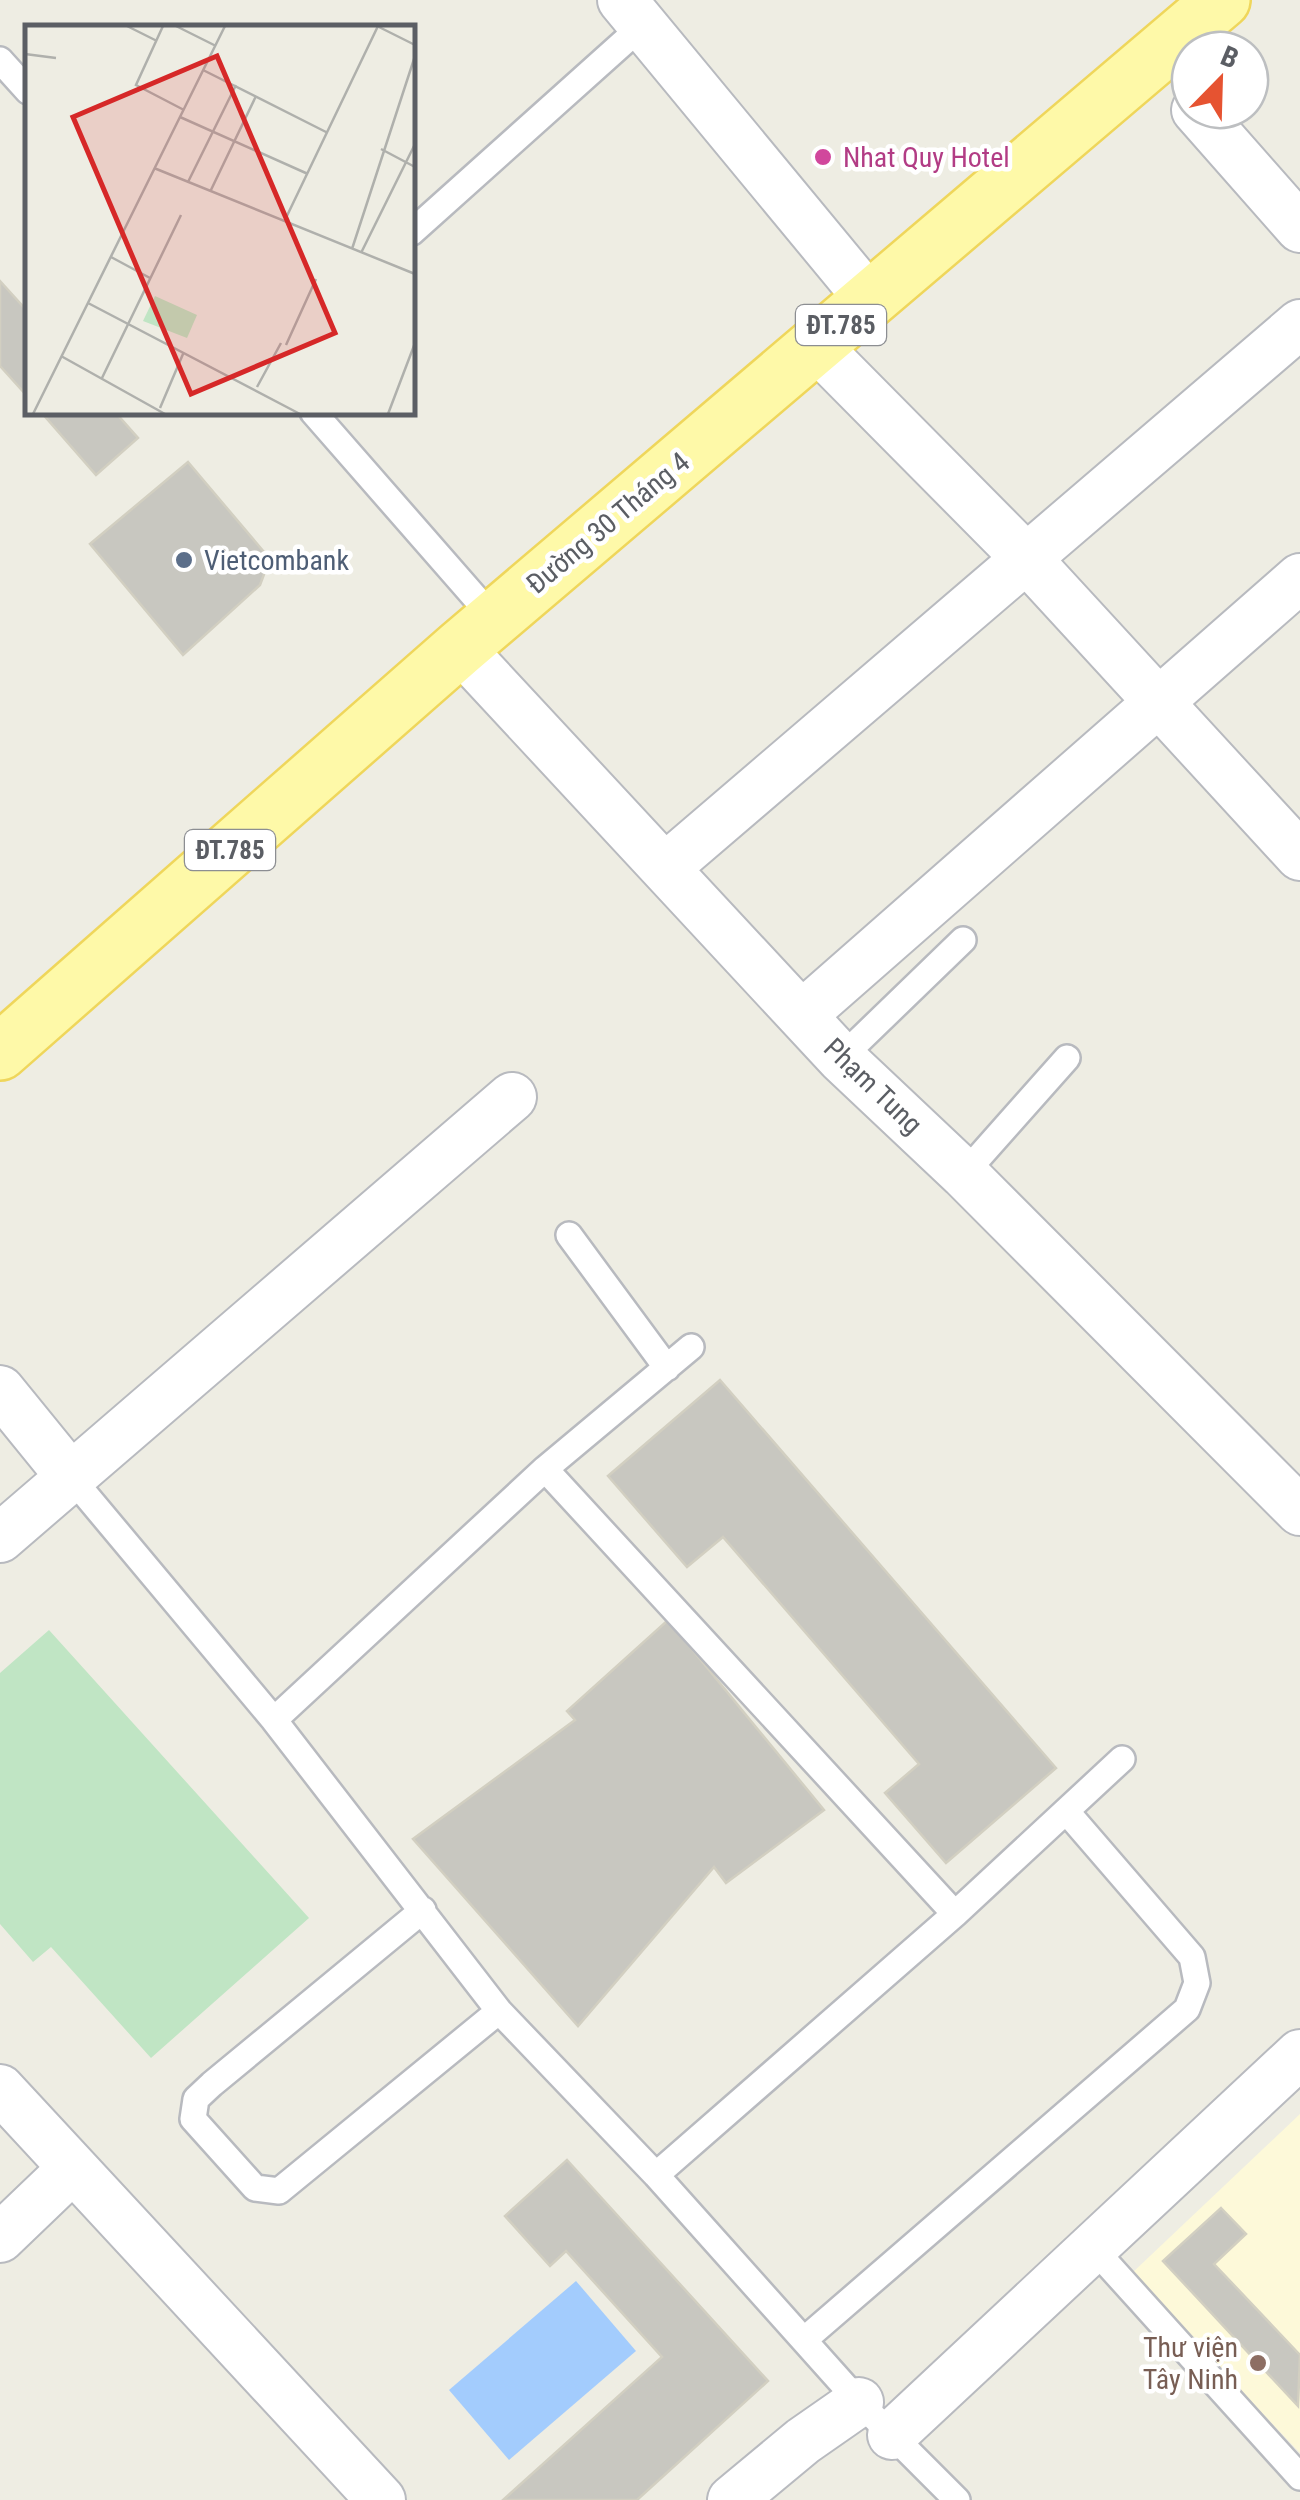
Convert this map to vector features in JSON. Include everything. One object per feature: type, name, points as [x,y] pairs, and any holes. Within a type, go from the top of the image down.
[{"type":"main road","name":"Đường 30 Tháng 4","points":[[0,1052],[477,634],[1222,0]]},
{"type":"street","points":[[633,12],[870,300]]},
{"type":"street","points":[[1151,60],[1170,81]]},
{"type":"street","points":[[1214,130],[1300,228]]},
{"type":"street","points":[[665,868],[1300,324]]},
{"type":"street","points":[[816,346],[1027,559],[1300,856]]},
{"type":"street","points":[[802,1014],[1300,578]]},
{"type":"street","name":"Phạm Tung","points":[[477,634],[665,868],[841,1058],[1292,1487]]},
{"type":"street","points":[[0,1538],[512,1097]]},
{"type":"street","points":[[0,1390],[70,1476]]},
{"type":"street","points":[[732,2500],[803,2441],[875,2419],[1092,2248],[1300,2054]]},
{"type":"street","points":[[0,2090],[382,2500]]},
{"type":"street","points":[[0,2238],[72,2169]]},
{"type":"lane","points":[[415,229],[633,12]]},
{"type":"lane","points":[[0,60],[25,88]]},
{"type":"lane","points":[[315,415],[477,634]]},
{"type":"lane","points":[[841,1058],[963,940]]},
{"type":"lane","points":[[964,1174],[1067,1058]]},
{"type":"lane","points":[[569,1235],[667,1368]]},
{"type":"lane","points":[[274,1720],[545,1470],[691,1347]]},
{"type":"lane","points":[[545,1470],[955,1914]]},
{"type":"lane","points":[[70,1476],[274,1720],[499,2011],[656,2176],[875,2419],[957,2500]]},
{"type":"lane","points":[[656,2176],[955,1914],[1122,1759]]},
{"type":"lane","points":[[804,2340],[1187,2009],[1197,1983],[1192,1958],[1066,1811]]},
{"type":"lane","points":[[423,1910],[212,2084],[196,2099],[192,2119],[255,2188],[279,2191],[499,2011]]},
{"type":"lane","points":[[1092,2248],[1300,2477]]},
{"type":"shaded area","name":"Thư viện Tây Ninh","points":[[1300,2114],[1300,2453],[1131,2274]]},
{"type":"green space","points":[[49,1630],[309,1918],[151,2058],[51,1947],[33,1962],[0,1924],[0,1673]]},
{"type":"water","points":[[576,2281],[636,2351],[509,2460],[449,2390]]},
{"type":"building","points":[[0,281],[25,309],[25,394],[0,366]]},
{"type":"building","points":[[44,415],[118,415],[138,438],[96,475]]},
{"type":"building","name":"Vietcombank","points":[[188,462],[264,552],[266,569],[260,585],[183,655],[90,544]]},
{"type":"building","points":[[720,1380],[1056,1768],[946,1863],[885,1793],[919,1764],[723,1537],[687,1567],[608,1476]]},
{"type":"building","points":[[668,1620],[824,1810],[726,1883],[714,1867],[578,2026],[413,1839],[575,1720],[567,1711]]},
{"type":"building","points":[[567,2160],[768,2381],[637,2500],[503,2500],[662,2357],[566,2251],[550,2266],[505,2216]]},
{"type":"building","points":[[1221,2208],[1246,2234],[1214,2264],[1300,2355],[1298,2406],[1163,2261]]},
{"type":"place","name":"Nhat Quy Hotel","points":[[823,157]]},
{"type":"place","name":"Vietcombank","points":[[184,560]]},
{"type":"place","name":"Thư viện Tây Ninh","points":[[1258,2363]]}]
